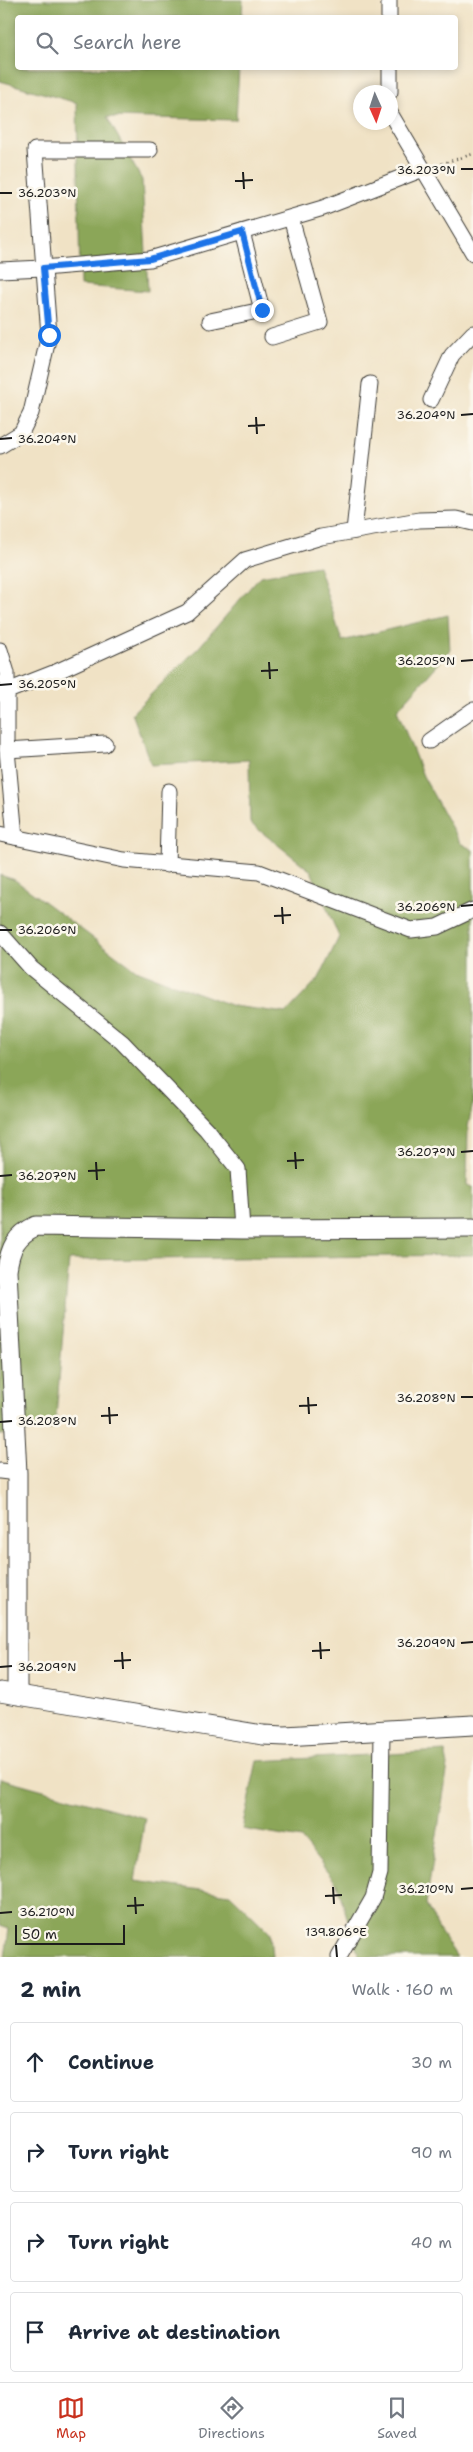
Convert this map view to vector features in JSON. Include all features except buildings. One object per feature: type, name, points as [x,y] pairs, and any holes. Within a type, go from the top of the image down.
[{"type":"street","points":[[389,0],[389,15]]},
{"type":"street","points":[[390,70],[390,85]]},
{"type":"street","points":[[398,127],[473,253]]},
{"type":"street","points":[[0,446],[21,434],[31,413],[49,335],[35,150],[150,150]]},
{"type":"street","points":[[0,270],[150,259],[323,208],[423,170]]},
{"type":"street","points":[[272,336],[320,322],[291,218]]},
{"type":"street","points":[[210,321],[262,310],[242,232]]},
{"type":"street","points":[[431,400],[452,355],[473,333]]},
{"type":"street","points":[[354,532],[370,384]]},
{"type":"street","points":[[3,692],[56,672],[187,612],[245,560],[321,537],[418,520],[456,519],[473,524]]},
{"type":"street","points":[[0,650],[6,673],[3,692],[7,750],[8,836],[124,860],[259,872],[411,930],[437,926],[473,910]]},
{"type":"street","points":[[429,741],[473,710]]},
{"type":"street","points":[[7,750],[105,744]]},
{"type":"street","points":[[168,865],[169,791]]},
{"type":"street","points":[[0,933],[31,968],[122,1042],[206,1129],[233,1162],[238,1169],[242,1229]]},
{"type":"street","points":[[473,1228],[242,1229],[36,1226],[23,1232],[10,1251],[7,1270],[9,1693],[263,1735],[285,1736],[473,1726]]},
{"type":"street","points":[[339,1957],[373,1898],[380,1873],[382,1731]]},
{"type":"path","points":[[423,170],[473,154]]},
{"type":"green space","points":[[0,0],[243,0],[242,15],[15,15],[15,70],[239,70],[236,120],[107,117],[142,180],[148,291],[80,286],[77,103],[0,81]]},
{"type":"green space","points":[[318,566],[342,641],[448,615],[450,651],[397,710],[423,776],[460,843],[473,850],[473,1103],[468,1127],[467,1185],[473,1187],[473,1255],[69,1260],[55,1429],[0,1435],[0,875],[15,880],[136,970],[233,1006],[286,1013],[319,978],[339,937],[311,871],[250,823],[249,760],[151,765],[132,713],[200,646],[260,576]]},
{"type":"green space","points":[[445,1751],[448,1766],[426,1904],[439,1930],[457,1957],[359,1957],[337,1884],[301,1839],[242,1829],[257,1761]]},
{"type":"green space","points":[[0,1778],[145,1818],[135,1881],[230,1894],[270,1933],[272,1957],[5,1957],[9,1929],[0,1926]]},
{"type":"route","points":[[49,335],[43,268],[150,259],[242,232],[262,310]]}]
